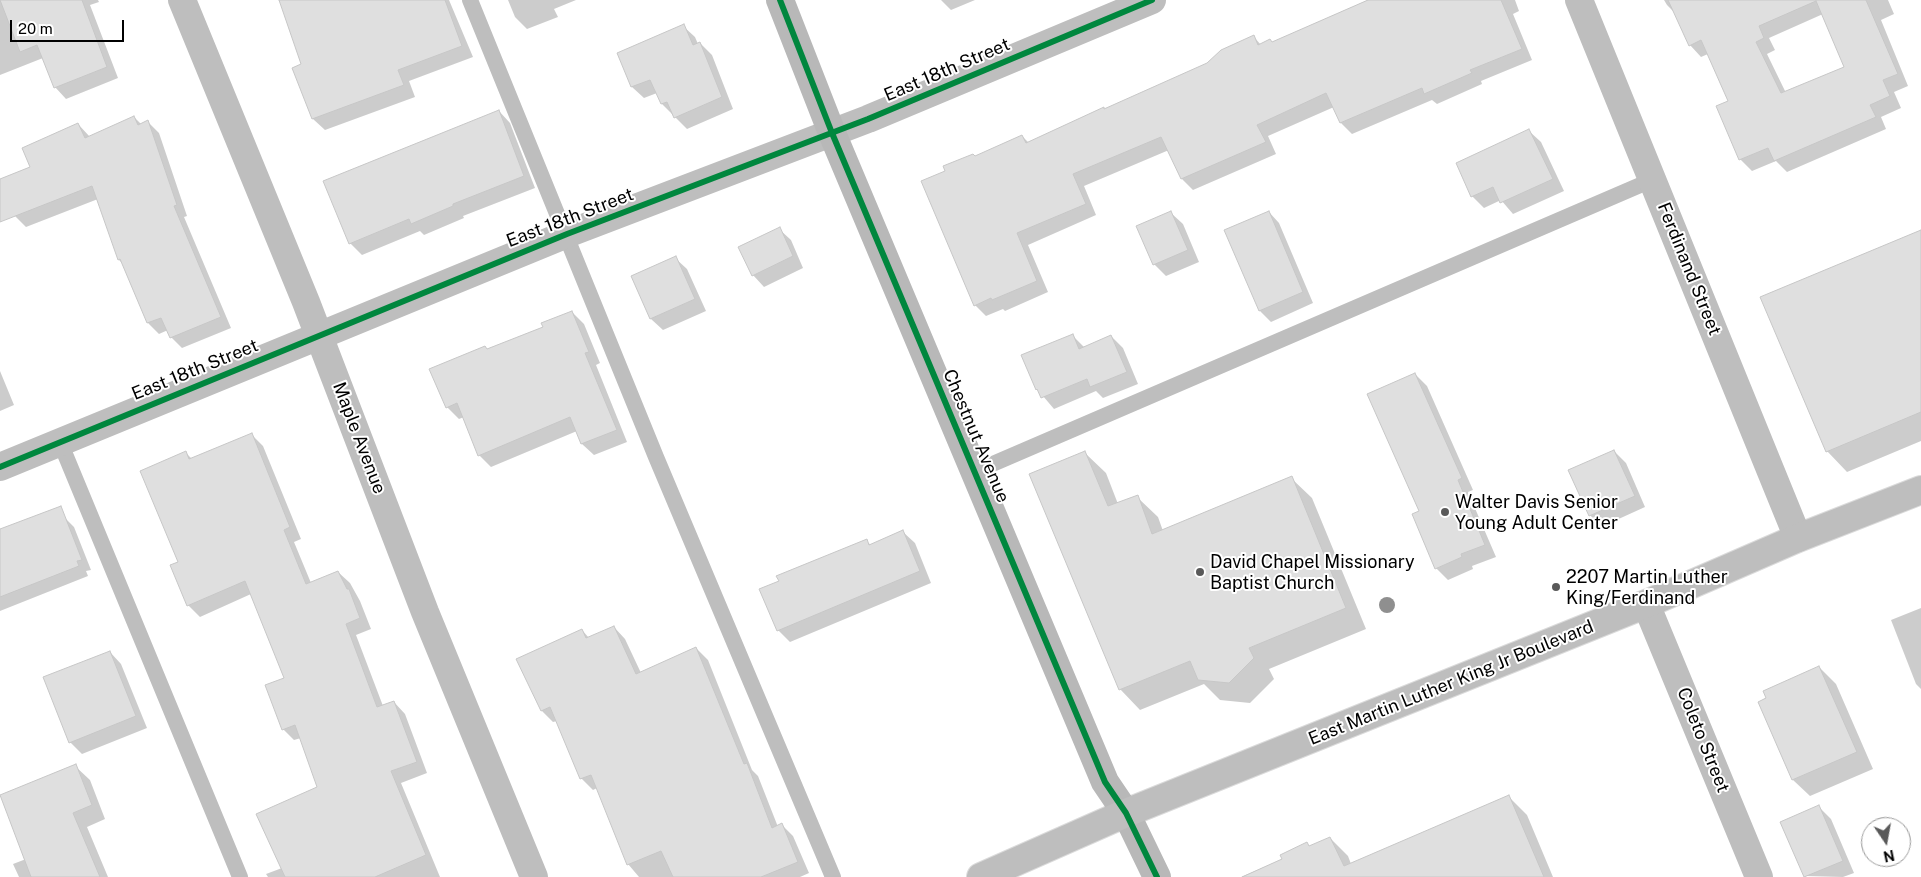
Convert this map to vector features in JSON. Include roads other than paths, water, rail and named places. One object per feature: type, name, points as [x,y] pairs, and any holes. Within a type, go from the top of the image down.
[{"type":"main road","name":"Chestnut Avenue","points":[[780,0],[832,133],[1105,782],[1126,813],[1157,877]]},
{"type":"street","name":"Maple Avenue","points":[[182,0],[319,336],[425,612],[534,877]]},
{"type":"street","name":"East 18th Street","points":[[0,467],[566,234],[832,133],[1152,0]]},
{"type":"street","name":"Ferdinand Street","points":[[1579,0],[1798,538]]},
{"type":"street","name":"East Martin Luther King Jr Boulevard","points":[[981,877],[1126,813],[1646,604],[1798,538],[1921,490]]},
{"type":"street","name":"Coleto Street","points":[[1646,604],[1759,877]]},
{"type":"lane","points":[[470,0],[656,457],[833,877]]},
{"type":"lane","points":[[974,472],[1652,180]]},
{"type":"lane","points":[[60,442],[240,877]]},
{"type":"place","name":"Walter Davis Senior Young Adult Center","points":[[1445,512]]},
{"type":"place","name":"David Chapel Missionary Baptist Church","points":[[1200,572]]},
{"type":"place","name":"2207 Martin Luther King/Ferdinand","points":[[1556,587]]}]
